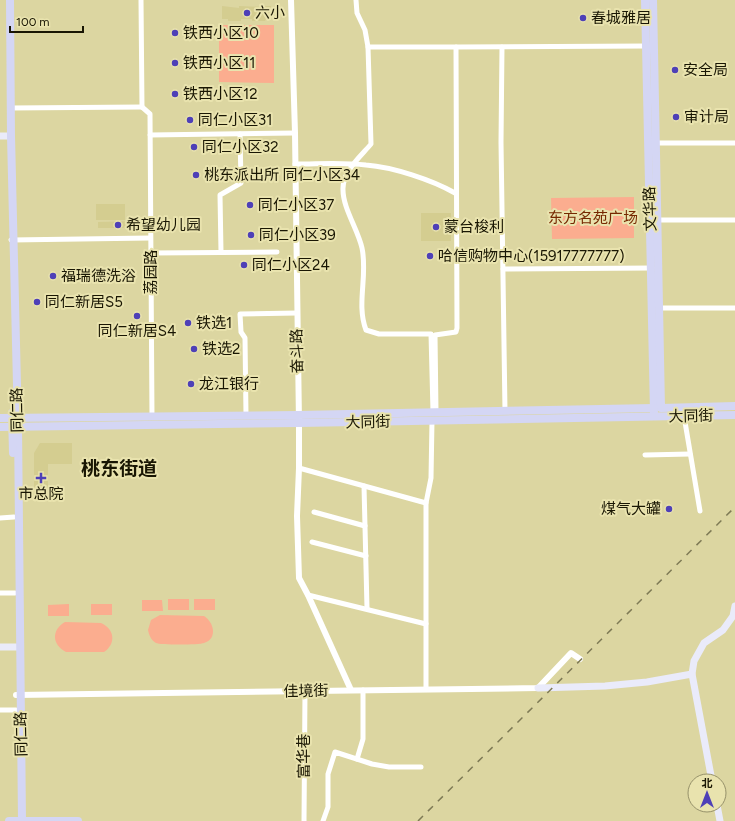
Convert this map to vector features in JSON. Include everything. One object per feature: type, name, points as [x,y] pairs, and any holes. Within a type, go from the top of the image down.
[{"type":"main road","name":"同仁路","points":[[6,0],[10,108]]},
{"type":"main road","name":"同仁路","points":[[10,0],[10,136],[17,647],[22,821]]},
{"type":"main road","name":"文华路","points":[[645,0],[646,46],[652,143]]},
{"type":"main road","name":"文华路","points":[[652,0],[652,143],[658,408]]},
{"type":"main road","points":[[0,136],[10,136]]},
{"type":"main road","name":"文华路","points":[[655,268],[659,308],[658,417]]},
{"type":"main road","name":"大同街","points":[[0,427],[15,422],[152,416],[735,406]]},
{"type":"main road","name":"大同街","points":[[0,418],[15,422],[299,423],[735,415]]},
{"type":"main road","name":"同仁路","points":[[15,422],[14,518],[17,647]]},
{"type":"main road","points":[[711,773],[692,674],[694,661],[704,643],[723,630],[733,616],[735,606]]},
{"type":"main road","points":[[0,648],[17,647]]},
{"type":"main road","points":[[538,688],[605,686],[647,682],[692,674]]},
{"type":"main road","name":"同仁路","points":[[18,695],[16,710],[18,821]]},
{"type":"main road","points":[[9,821],[78,821]]},
{"type":"street","points":[[10,108],[142,107],[142,0]]},
{"type":"street","name":"奋斗路","points":[[291,0],[295,134],[299,423],[299,468],[296,516],[299,578],[351,690]]},
{"type":"street","points":[[356,0],[357,13],[365,30],[368,47],[371,144],[348,173],[344,180],[343,190],[345,202],[362,248],[364,266],[361,306],[363,322],[366,330],[379,334],[432,334],[435,412]]},
{"type":"street","points":[[368,47],[646,46]]},
{"type":"street","points":[[435,412],[435,335],[456,332],[457,328],[456,47]]},
{"type":"street","points":[[502,47],[501,142],[505,411]]},
{"type":"street","name":"荔园路","points":[[142,107],[150,114],[152,416]]},
{"type":"street","points":[[150,134],[295,134]]},
{"type":"street","points":[[221,252],[220,195],[241,183],[240,134]]},
{"type":"street","points":[[652,143],[735,143]]},
{"type":"street","points":[[295,164],[355,164],[374,166],[402,172],[441,185],[456,193]]},
{"type":"street","points":[[654,220],[735,220]]},
{"type":"street","points":[[12,240],[150,238]]},
{"type":"street","points":[[150,252],[277,252]]},
{"type":"street","points":[[503,269],[655,268]]},
{"type":"street","points":[[659,308],[735,308]]},
{"type":"street","points":[[246,415],[245,338],[240,332],[240,314],[297,313]]},
{"type":"street","points":[[684,416],[700,511]]},
{"type":"street","points":[[426,689],[426,503],[431,478],[432,421]]},
{"type":"street","points":[[645,454],[690,454]]},
{"type":"street","points":[[299,468],[426,503]]},
{"type":"street","points":[[364,486],[366,608]]},
{"type":"street","points":[[314,512],[365,526]]},
{"type":"street","points":[[0,518],[14,518]]},
{"type":"street","points":[[312,542],[366,556]]},
{"type":"street","points":[[0,593],[15,593]]},
{"type":"street","points":[[308,595],[366,608],[426,624]]},
{"type":"street","points":[[538,688],[571,653],[580,659]]},
{"type":"street","name":"佳境街","points":[[18,695],[538,688]]},
{"type":"street","points":[[357,759],[363,739],[363,690]]},
{"type":"street","name":"富华巷","points":[[304,821],[305,691]]},
{"type":"street","points":[[0,710],[16,710]]},
{"type":"street","points":[[323,821],[328,807],[328,774],[335,752],[372,764],[389,767],[421,767]]},
{"type":"shaded area","name":"六小","points":[[222,6],[239,8],[239,6],[271,6],[271,19],[266,19],[265,21],[241,19],[241,21],[228,21],[228,19],[222,19]]},
{"type":"shaded area","points":[[96,204],[125,204],[125,220],[96,220]]},
{"type":"shaded area","name":"蒙台梭利","points":[[421,213],[451,213],[451,241],[421,241]]},
{"type":"shaded area","name":"希望幼儿园","points":[[137,221],[137,228],[98,228],[98,222]]},
{"type":"shaded area","name":"市总院","points":[[40,443],[72,443],[72,464],[48,464],[48,493],[34,493],[34,453]]},
{"type":"green space","points":[[219,25],[274,25],[274,83],[219,82]]},
{"type":"green space","name":"东方名苑广场","points":[[634,197],[634,238],[552,239],[551,198]]},
{"type":"green space","points":[[168,599],[189,599],[189,610],[168,610]]},
{"type":"green space","points":[[194,599],[215,599],[215,610],[194,610]]},
{"type":"green space","points":[[142,600],[162,600],[163,611],[142,611]]},
{"type":"green space","points":[[69,604],[69,616],[48,616],[48,605]]},
{"type":"green space","points":[[91,604],[112,604],[112,615],[91,615]]},
{"type":"green space","points":[[160,615],[204,616],[212,626],[213,634],[208,641],[201,644],[156,643],[150,637],[148,630],[151,620]]},
{"type":"green space","points":[[65,622],[101,623],[109,629],[111,633],[111,645],[104,652],[66,652],[58,645],[55,637],[57,629]]},
{"type":"railway","points":[[418,821],[735,507]]},
{"type":"place","name":"六小","points":[[247,13]]},
{"type":"place","name":"春城雅居","points":[[583,18]]},
{"type":"place","name":"铁西小区10","points":[[175,33]]},
{"type":"place","name":"铁西小区11","points":[[175,63]]},
{"type":"place","name":"安全局","points":[[675,70]]},
{"type":"place","name":"铁西小区12","points":[[175,94]]},
{"type":"place","name":"审计局","points":[[676,117]]},
{"type":"place","name":"同仁小区31","points":[[190,120]]},
{"type":"place","name":"同仁小区32","points":[[194,147]]},
{"type":"place","name":"桃东派出所 同仁小区34","points":[[196,175]]},
{"type":"place","name":"同仁小区37","points":[[250,205]]},
{"type":"place","name":"希望幼儿园","points":[[118,225]]},
{"type":"place","name":"蒙台梭利","points":[[436,227]]},
{"type":"place","name":"同仁小区39","points":[[251,235]]},
{"type":"place","name":"哈信购物中心(15917777777)","points":[[430,256]]},
{"type":"place","name":"同仁小区24","points":[[244,265]]},
{"type":"place","name":"福瑞德洗浴","points":[[53,276]]},
{"type":"place","name":"同仁新居S5","points":[[37,302]]},
{"type":"place","name":"同仁新居S4","points":[[137,316]]},
{"type":"place","name":"铁选1","points":[[188,323]]},
{"type":"place","name":"铁选2","points":[[194,349]]},
{"type":"place","name":"龙江银行","points":[[191,384]]},
{"type":"place","name":"市总院","points":[[41,478]]},
{"type":"place","name":"煤气大罐","points":[[669,509]]},
{"type":"district","name":"桃东街道","points":[[119,468]]}]
